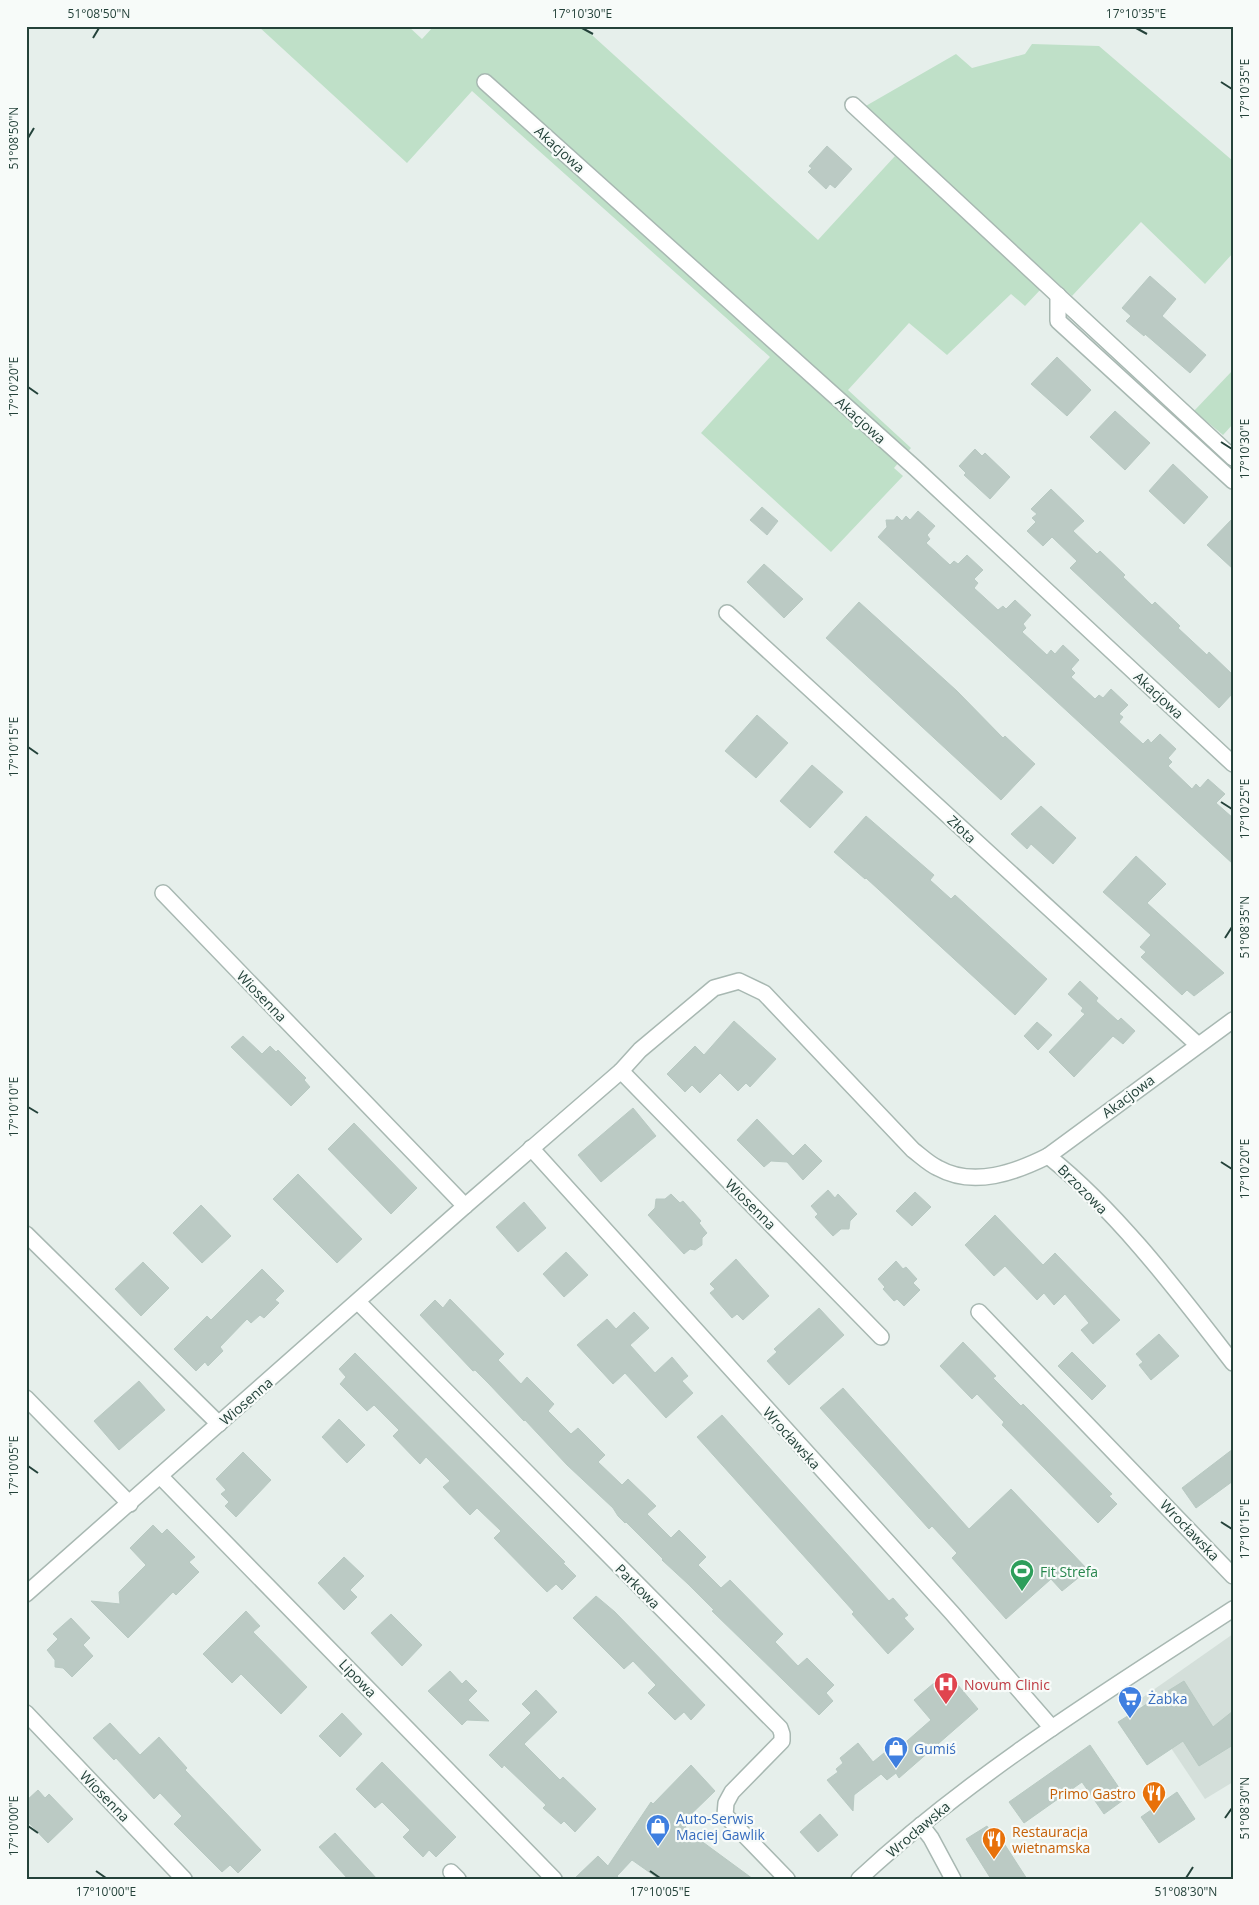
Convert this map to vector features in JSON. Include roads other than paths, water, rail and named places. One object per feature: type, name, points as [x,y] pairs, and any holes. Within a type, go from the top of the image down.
[{"type":"street","name":"Akacjowa","points":[[485,82],[914,467],[1233,764]]},
{"type":"street","points":[[853,105],[1233,458]]},
{"type":"street","points":[[1058,295],[1058,321],[1233,481]]},
{"type":"street","name":"Złota","points":[[727,613],[1198,1045]]},
{"type":"street","name":"Wiosenna","points":[[163,893],[465,1206]]},
{"type":"street","name":"Wiosenna","points":[[29,1588],[161,1477],[465,1206],[621,1071],[640,1050],[714,988],[739,981]]},
{"type":"street","name":"Brzozowa","points":[[739,981],[764,993],[913,1150],[939,1169],[960,1175],[990,1177],[1016,1171],[1048,1156],[1072,1174],[1160,1270],[1233,1363]]},
{"type":"street","name":"Akacjowa","points":[[1048,1156],[1233,1020]]},
{"type":"street","name":"Wiosenna","points":[[621,1071],[881,1337]]},
{"type":"street","name":"Wrocławska","points":[[531,1148],[952,1613],[1052,1728]]},
{"type":"street","points":[[26,1234],[219,1424]]},
{"type":"street","name":"Parkowa","points":[[358,1302],[780,1728],[782,1740],[732,1792],[726,1803],[725,1815],[787,1879]]},
{"type":"street","name":"Wrocławska","points":[[979,1312],[1233,1576]]},
{"type":"street","points":[[26,1398],[130,1504]]},
{"type":"street","name":"Lipowa","points":[[161,1477],[554,1879]]},
{"type":"street","name":"Wrocławska","points":[[860,1879],[921,1825],[1052,1728],[1233,1609]]},
{"type":"street","name":"Wiosenna","points":[[26,1713],[184,1879]]},
{"type":"street","points":[[921,1825],[953,1879]]},
{"type":"place","name":"Fit Strefa","points":[[1022,1592]]},
{"type":"place","name":"Novum Clinic","points":[[946,1705]]},
{"type":"place","name":"Żabka","points":[[1130,1719]]},
{"type":"place","name":"Gumiś","points":[[896,1769]]},
{"type":"place","name":"Primo Gastro","points":[[1154,1814]]},
{"type":"place","name":"Auto-Serwis Maciej Gawlik","points":[[658,1847]]},
{"type":"place","name":"Restauracja wietnamska","points":[[994,1860]]}]
